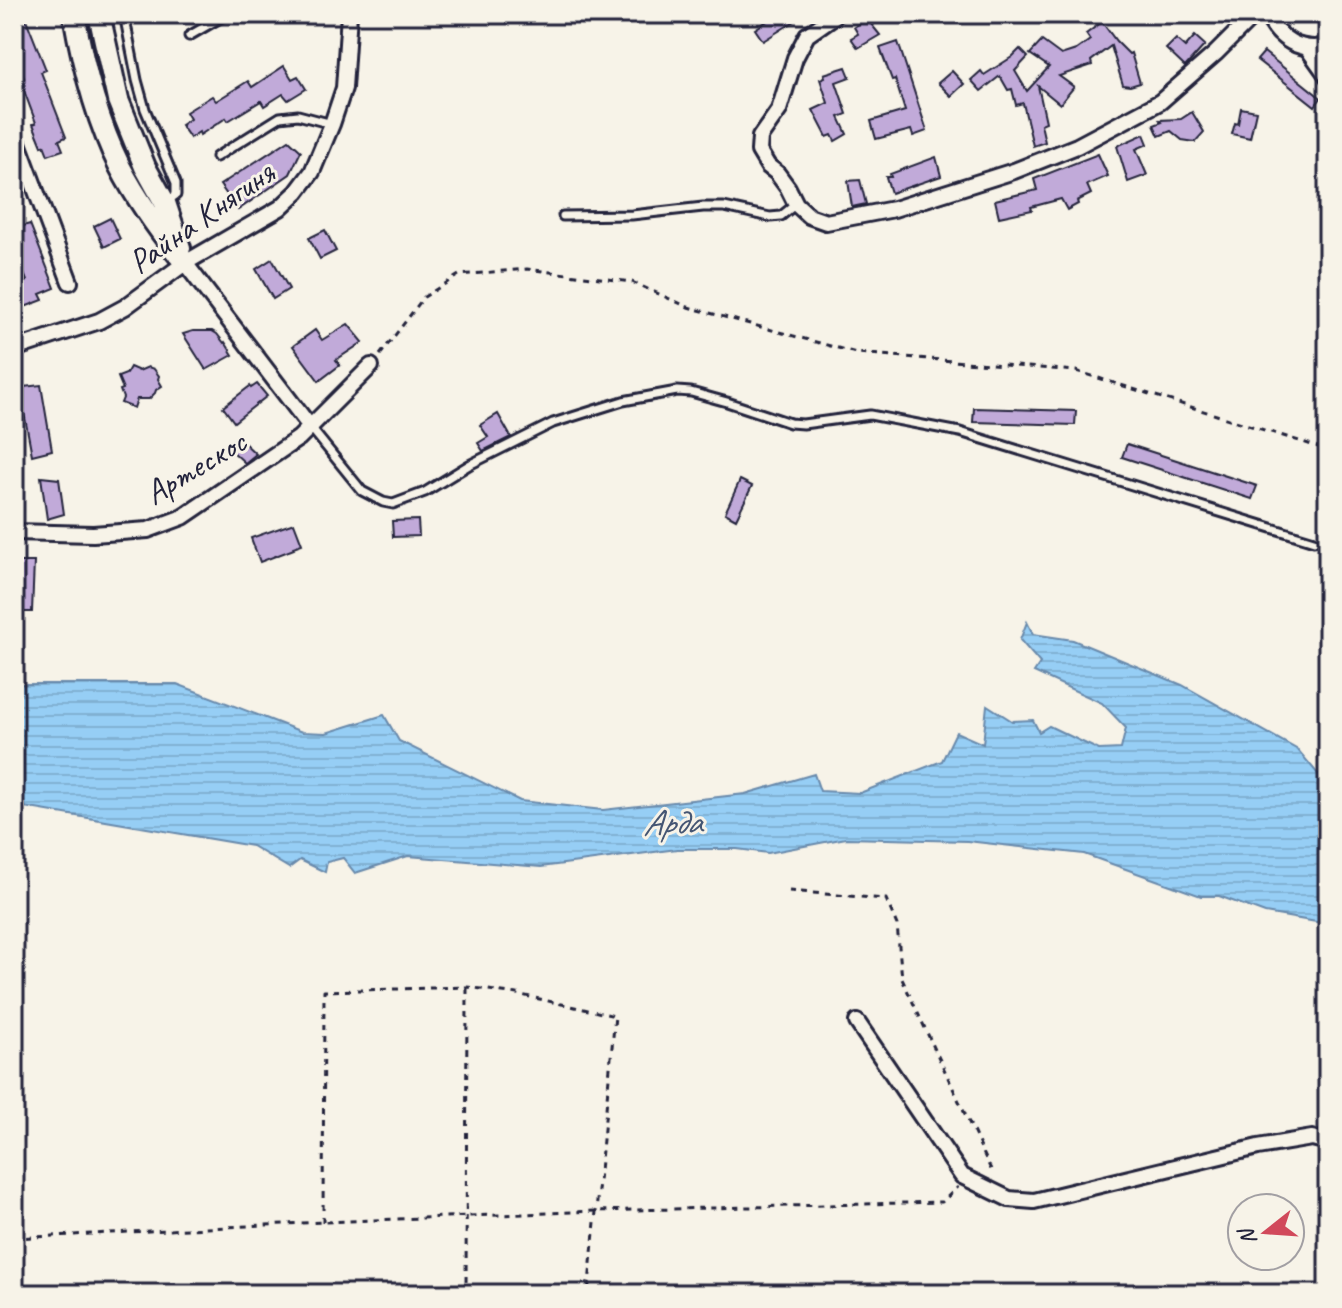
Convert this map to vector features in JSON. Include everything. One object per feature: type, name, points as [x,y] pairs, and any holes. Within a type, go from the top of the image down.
[{"type":"main road","points":[[74,14],[96,109],[120,167],[154,223],[185,263]]},
{"type":"main road","points":[[99,14],[118,100],[145,167],[165,203],[185,263]]},
{"type":"street","name":"Райна Княгиня","points":[[14,349],[99,321],[125,307],[185,263],[280,208],[297,192],[312,172],[344,88],[349,14]]},
{"type":"street","points":[[837,14],[807,35],[795,58],[779,110],[760,137],[759,151],[788,188],[796,204],[809,216],[826,222],[894,209],[1014,171],[1077,146],[1160,102],[1255,14]]},
{"type":"street","points":[[1267,14],[1271,23],[1289,42],[1308,49],[1328,46]]},
{"type":"street","points":[[1308,49],[1328,77]]},
{"type":"street","points":[[14,132],[70,282]]},
{"type":"street","points":[[185,263],[311,428]]},
{"type":"street","name":"Артескос","points":[[14,532],[93,534],[148,530],[183,517],[311,428],[371,366]]},
{"type":"street","points":[[857,1022],[962,1176],[1009,1199],[1034,1201],[1258,1147],[1312,1138],[1328,1142]]},
{"type":"lane","points":[[124,14],[145,109],[176,183],[176,195],[165,203]]},
{"type":"lane","points":[[189,36],[227,14]]},
{"type":"lane","points":[[216,157],[280,117],[298,115],[332,124]]},
{"type":"lane","points":[[563,216],[632,215],[724,207],[770,217],[781,216],[796,204]]},
{"type":"lane","points":[[311,428],[362,491],[393,504],[425,492],[469,465],[553,423],[623,401],[677,391],[691,392],[790,423],[870,415],[960,432],[1314,541]]},
{"type":"path","points":[[371,366],[424,297],[459,275],[527,269],[632,282],[688,307],[856,353],[1076,371],[1328,450]]},
{"type":"path","points":[[789,891],[886,899],[897,925],[902,979],[1003,1196]]},
{"type":"path","points":[[466,1294],[467,987]]},
{"type":"path","points":[[323,1222],[324,991],[467,987],[517,994],[615,1016],[588,1294]]},
{"type":"path","points":[[14,1238],[596,1211],[942,1202],[958,1187],[962,1176]]},
{"type":"water","name":"Арда","points":[[1027,622],[1033,634],[1073,640],[1182,685],[1298,750],[1318,774],[1328,775],[1328,924],[1265,913],[1219,896],[1201,896],[1084,854],[967,841],[846,838],[768,853],[737,849],[677,849],[541,867],[408,856],[355,873],[343,858],[327,862],[325,872],[300,860],[289,868],[252,846],[24,807],[14,810],[14,684],[177,684],[302,732],[326,733],[384,715],[399,741],[520,801],[603,810],[745,794],[814,774],[820,791],[860,793],[942,761],[956,732],[983,744],[987,705],[1012,721],[1033,720],[1039,732],[1049,726],[1099,750],[1121,749],[1126,728],[1102,703],[1034,672],[1040,663],[1020,640]]},
{"type":"building","points":[[14,14],[24,14],[46,70],[41,72],[66,137],[59,140],[63,150],[48,155],[33,124],[36,123],[20,80],[24,78],[14,53]]},
{"type":"building","points":[[778,14],[806,14],[763,41],[755,29]]},
{"type":"building","points":[[867,19],[880,35],[858,48],[851,38],[858,34],[854,27]]},
{"type":"building","points":[[1102,22],[1116,41],[1131,53],[1140,83],[1123,85],[1111,46],[1091,61],[1092,65],[1059,76],[1074,87],[1060,104],[1038,86],[1046,122],[1041,124],[1045,142],[1033,146],[1023,103],[1016,105],[1012,89],[1008,90],[1000,76],[981,91],[971,80],[981,71],[984,75],[1020,49],[1028,57],[1015,71],[1027,91],[1049,67],[1030,54],[1042,41],[1061,55],[1076,50],[1090,40],[1086,34]]},
{"type":"building","points":[[1195,36],[1205,45],[1185,67],[1166,49],[1176,39],[1185,47]]},
{"type":"building","points":[[898,42],[927,131],[913,136],[911,130],[876,139],[871,121],[905,111],[895,79],[892,80],[880,48]]},
{"type":"building","points":[[1264,52],[1321,98],[1315,106],[1257,60]]},
{"type":"building","points":[[284,66],[292,79],[298,76],[306,89],[288,100],[283,94],[264,106],[261,101],[228,121],[226,118],[190,138],[181,125],[190,119],[186,112],[212,96],[216,101],[248,81],[252,87]]},
{"type":"building","points":[[846,67],[850,77],[836,82],[847,114],[839,117],[847,134],[835,141],[832,135],[827,137],[813,110],[828,103],[820,79],[825,77],[824,74]]},
{"type":"building","points":[[952,71],[964,84],[951,96],[938,83]]},
{"type":"building","points":[[1241,108],[1256,111],[1250,138],[1232,134]]},
{"type":"building","points":[[1192,112],[1204,132],[1195,142],[1182,140],[1171,131],[1159,136],[1154,125],[1162,122],[1160,120],[1181,119]]},
{"type":"building","points":[[1144,134],[1148,144],[1136,149],[1147,175],[1128,182],[1117,146]]},
{"type":"building","points":[[289,140],[301,151],[290,174],[238,210],[220,185]]},
{"type":"building","points":[[1098,154],[1108,176],[1087,185],[1091,194],[1077,201],[1078,204],[1067,210],[1061,199],[1031,207],[1032,210],[999,217],[995,200],[1037,190],[1034,179]]},
{"type":"building","points":[[936,157],[941,176],[891,193],[886,177]]},
{"type":"building","points":[[860,180],[866,204],[852,207],[848,181]]},
{"type":"building","points":[[15,206],[23,226],[30,224],[55,288],[40,294],[43,300],[14,311],[14,286],[27,281],[14,255]]},
{"type":"building","points":[[110,218],[120,239],[104,247],[94,226]]},
{"type":"building","points":[[325,230],[336,251],[320,259],[309,238]]},
{"type":"building","points":[[272,259],[289,289],[273,299],[256,269]]},
{"type":"building","points":[[348,324],[363,342],[336,360],[340,365],[319,381],[293,346],[315,330],[322,340]]},
{"type":"building","points":[[193,331],[217,334],[233,355],[206,370],[183,334]]},
{"type":"building","points":[[130,367],[139,371],[148,367],[154,369],[162,386],[149,399],[137,399],[134,408],[121,403],[120,390],[123,389],[118,377],[126,374]]},
{"type":"building","points":[[257,384],[267,396],[234,422],[223,407]]},
{"type":"building","points":[[41,385],[52,450],[32,455],[23,407],[14,408],[14,388]]},
{"type":"building","points":[[974,408],[1076,411],[1075,425],[973,422]]},
{"type":"building","points":[[498,414],[511,437],[483,451],[478,443],[488,437],[480,425]]},
{"type":"building","points":[[242,441],[256,454],[245,463],[232,451]]},
{"type":"building","points":[[1127,444],[1257,486],[1252,499],[1122,457]]},
{"type":"building","points":[[41,477],[59,479],[64,514],[47,519]]},
{"type":"building","points":[[740,480],[752,486],[736,519],[725,513]]},
{"type":"building","points":[[418,520],[419,536],[393,537],[392,521]]},
{"type":"building","points":[[294,523],[302,544],[260,562],[251,538]]},
{"type":"building","points":[[14,562],[34,562],[32,612],[14,612]]}]
